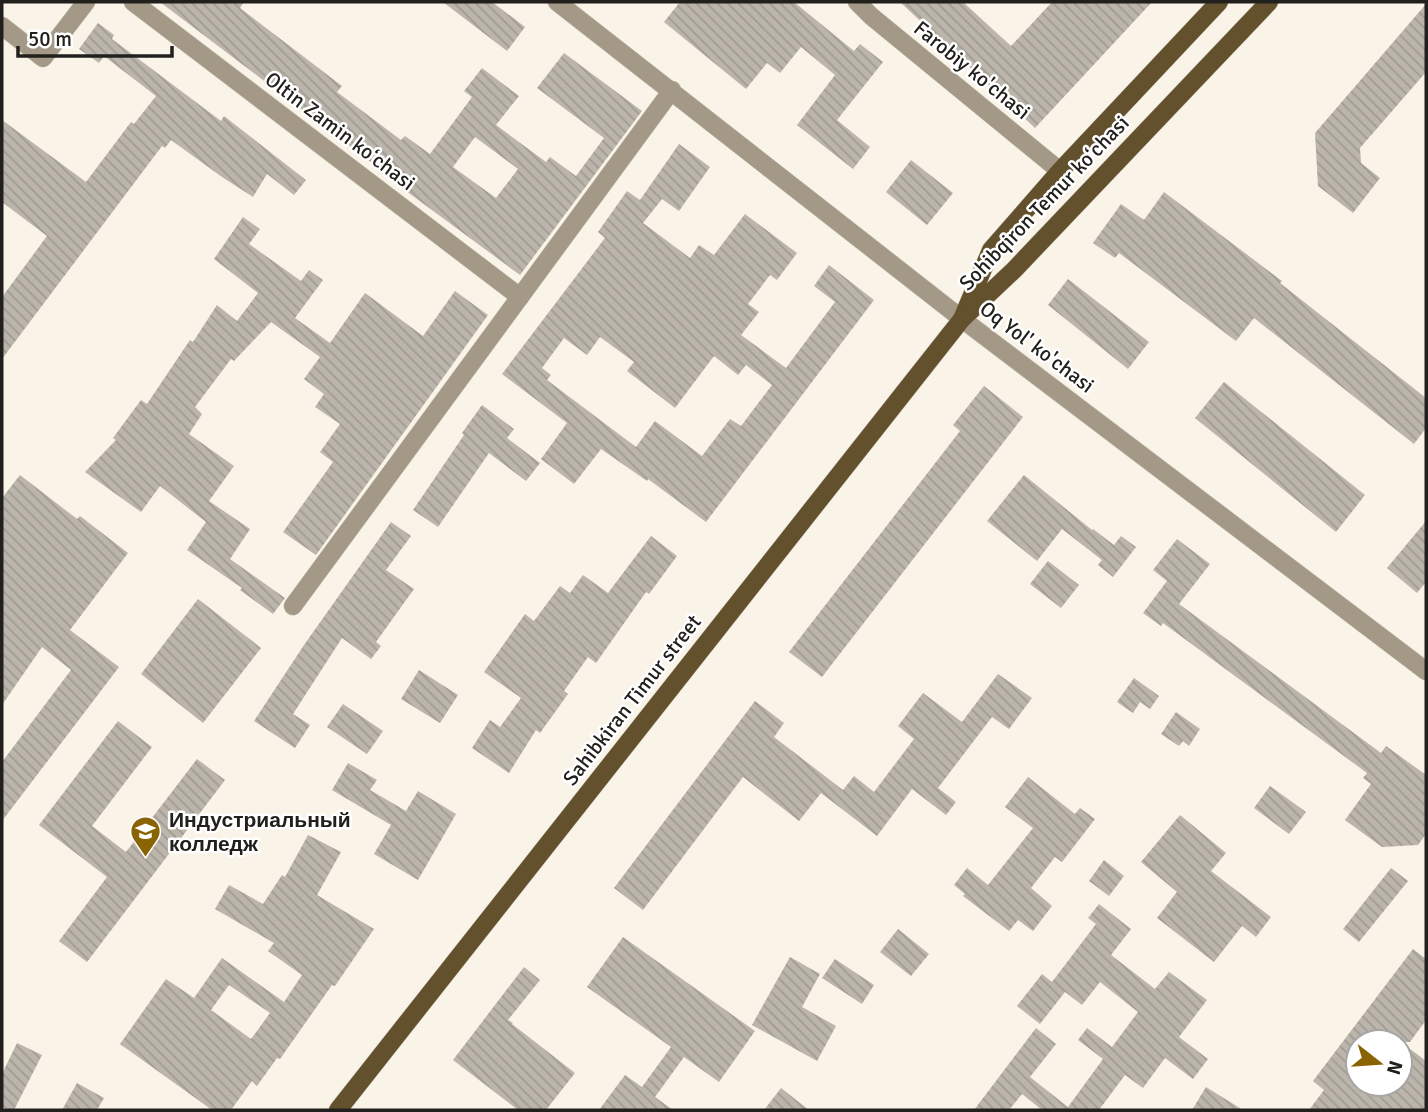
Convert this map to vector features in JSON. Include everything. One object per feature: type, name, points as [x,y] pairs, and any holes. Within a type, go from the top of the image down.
[{"type":"main road","name":"Sohibqiron Temur koʻchasi","points":[[962,319],[991,250],[1060,171],[1219,2]]},
{"type":"main road","name":"Sohibqiron Temur koʻchasi","points":[[962,319],[1014,270],[1269,2]]},
{"type":"main road","name":"Sahibkiran Timur street","points":[[338,1110],[962,319]]},
{"type":"street","points":[[2,26],[43,58],[86,2]]},
{"type":"street","name":"Oltin Zamin koʻchasi","points":[[133,2],[520,297]]},
{"type":"street","name":"Oq Yol' ko'chasi","points":[[557,2],[962,319],[1426,671]]},
{"type":"street","name":"Farobiy ko'chasi","points":[[857,2],[1060,171]]},
{"type":"street","points":[[293,606],[671,90]]},
{"type":"building","points":[[160,2],[244,2],[240,8],[342,86],[337,92],[401,140],[405,136],[430,154],[472,97],[464,91],[482,68],[519,96],[496,125],[546,162],[550,157],[576,176],[604,138],[537,88],[564,53],[642,111],[520,275],[379,171],[380,169]],"holes":[[[475,137],[518,169],[496,198],[453,167]]]},
{"type":"building","points":[[443,2],[492,2],[525,27],[507,51]]},
{"type":"building","points":[[680,2],[794,2],[854,51],[860,44],[883,62],[837,120],[870,147],[853,169],[797,125],[835,75],[801,47],[780,73],[767,63],[746,89],[664,22]]},
{"type":"building","points":[[900,2],[963,2],[1011,46],[1052,2],[1152,2],[1035,128]]},
{"type":"building","points":[[1426,4],[1426,72],[1360,148],[1361,163],[1380,178],[1353,213],[1318,186],[1315,133]]},
{"type":"building","points":[[98,23],[114,35],[112,39],[221,121],[224,116],[306,180],[294,195],[267,174],[253,197],[171,140],[165,148],[162,146],[2,359],[2,297],[47,236],[2,202],[2,120],[86,182],[131,122],[134,124],[156,96],[104,56],[99,63],[79,49]]},
{"type":"building","points":[[679,144],[710,167],[679,211],[662,199],[643,223],[690,258],[699,245],[714,255],[745,214],[797,253],[777,280],[770,275],[748,304],[759,312],[741,335],[786,368],[835,302],[814,286],[829,265],[874,300],[706,522],[648,479],[647,481],[601,449],[574,484],[541,459],[567,423],[502,374],[605,238],[598,232],[627,191],[640,200]],"holes":[[[600,337],[634,362],[627,371],[675,408],[714,356],[738,375],[746,365],[772,385],[741,426],[730,419],[702,456],[655,421],[636,447],[547,380],[551,375],[542,368],[564,338],[587,355]]]},
{"type":"building","points":[[911,160],[953,193],[927,225],[886,192]]},
{"type":"building","points":[[1164,192],[1282,281],[1280,283],[1426,398],[1426,428],[1414,444],[1254,318],[1236,341],[1119,253],[1115,258],[1093,243],[1121,204],[1144,220]]},
{"type":"building","points":[[243,217],[260,229],[249,244],[301,281],[309,270],[323,280],[295,318],[330,343],[365,293],[423,336],[455,291],[488,315],[316,555],[283,532],[333,462],[320,452],[340,424],[315,407],[324,394],[304,379],[320,357],[271,322],[234,361],[231,359],[195,407],[202,414],[189,434],[234,466],[209,501],[250,529],[230,559],[285,598],[273,614],[240,590],[242,588],[187,550],[206,522],[160,486],[141,512],[85,472],[116,440],[113,438],[141,400],[147,404],[217,305],[237,321],[258,293],[214,259]]},
{"type":"building","points":[[1068,279],[1149,342],[1128,369],[1048,305]]},
{"type":"building","points":[[1224,382],[1365,495],[1336,532],[1195,418]]},
{"type":"building","points":[[984,386],[1023,417],[822,677],[789,652],[960,431],[953,425]]},
{"type":"building","points":[[482,405],[514,429],[507,438],[540,463],[526,481],[489,453],[438,527],[413,510]]},
{"type":"building","points":[[20,475],[77,519],[80,516],[128,553],[70,630],[119,667],[2,821],[2,762],[71,670],[42,647],[2,705],[2,498]]},
{"type":"building","points":[[1024,475],[1114,545],[1121,536],[1136,547],[1113,577],[1098,565],[1102,560],[1062,529],[1037,561],[987,521]]},
{"type":"building","points":[[1426,521],[1426,582],[1417,593],[1387,568]]},
{"type":"building","points":[[391,522],[411,536],[386,570],[414,589],[376,642],[381,646],[371,659],[342,638],[293,714],[310,725],[295,748],[254,721]]},
{"type":"building","points":[[651,536],[677,556],[649,594],[646,592],[596,663],[588,657],[564,691],[568,694],[540,733],[536,730],[509,773],[472,748],[490,720],[500,727],[521,698],[484,672],[525,614],[534,621],[560,586],[570,593],[583,575],[608,593]]},
{"type":"building","points":[[1177,539],[1210,564],[1179,604],[1381,753],[1386,746],[1426,775],[1426,834],[1418,845],[1382,847],[1345,820],[1371,784],[1363,778],[1367,773],[1163,623],[1161,626],[1143,613],[1167,581],[1153,570]]},
{"type":"building","points":[[1048,561],[1079,585],[1061,608],[1030,584]]},
{"type":"building","points":[[198,599],[261,648],[203,723],[141,674]]},
{"type":"building","points":[[419,670],[458,695],[440,723],[401,699]]},
{"type":"building","points":[[998,674],[1032,698],[1009,729],[992,717],[938,788],[956,802],[946,815],[912,789],[877,836],[821,793],[799,821],[743,777],[643,910],[614,888],[755,701],[784,723],[774,737],[843,790],[854,776],[874,792],[914,739],[898,726],[923,693],[962,722]]},
{"type":"building","points":[[1134,678],[1159,696],[1150,709],[1140,702],[1133,713],[1117,702]]},
{"type":"building","points":[[343,704],[383,731],[367,754],[327,727]]},
{"type":"building","points":[[1176,712],[1200,729],[1189,746],[1183,741],[1179,746],[1161,734]]},
{"type":"building","points":[[118,721],[152,747],[92,826],[126,852],[197,759],[225,780],[87,962],[59,941],[107,877],[39,825]]},
{"type":"building","points":[[348,763],[377,780],[370,790],[406,811],[418,791],[456,814],[418,880],[374,854],[391,825],[332,790]]},
{"type":"building","points":[[1028,777],[1075,814],[1080,808],[1095,819],[1062,862],[1055,857],[1031,888],[1052,906],[1033,931],[1018,920],[1009,931],[963,896],[965,894],[954,885],[967,868],[988,885],[1033,828],[1005,807]]},
{"type":"building","points":[[1270,786],[1306,812],[1289,834],[1254,808]]},
{"type":"building","points":[[1180,815],[1226,853],[1211,871],[1271,917],[1256,937],[1242,926],[1214,962],[1157,918],[1177,892],[1141,862]]},
{"type":"building","points":[[308,835],[341,852],[317,895],[374,929],[335,986],[332,985],[280,1059],[277,1058],[257,1086],[252,1081],[231,1110],[212,1110],[120,1044],[166,979],[194,998],[222,958],[284,1002],[302,975],[268,951],[274,943],[215,909],[229,885],[263,904],[282,875],[285,877]],"holes":[[[229,985],[270,1013],[251,1039],[211,1010]]]},
{"type":"building","points":[[1104,860],[1124,876],[1109,896],[1089,881]]},
{"type":"building","points":[[1391,868],[1408,881],[1359,942],[1343,929]]},
{"type":"building","points":[[1099,904],[1131,929],[1111,955],[1155,989],[1169,972],[1207,1000],[1179,1037],[1208,1059],[1193,1079],[1165,1058],[1143,1088],[1125,1075],[1099,1110],[1042,1110],[1022,1094],[1009,1110],[974,1110],[1036,1028],[1056,1044],[1030,1077],[1068,1107],[1103,1059],[1078,1040],[1087,1028],[1112,1047],[1138,1012],[1100,982],[1082,1005],[1065,992],[1040,1024],[1017,1006],[1042,974],[1052,982],[1096,924],[1088,918]]},
{"type":"building","points":[[898,929],[929,954],[911,976],[880,952]]},
{"type":"building","points":[[623,937],[755,1031],[719,1082],[684,1057],[655,1097],[673,1110],[599,1110],[625,1075],[642,1087],[671,1047],[587,987]]},
{"type":"building","points":[[1413,949],[1426,959],[1426,1020],[1414,1036],[1414,1028],[1353,1028]]},
{"type":"building","points":[[790,957],[820,974],[802,1007],[836,1026],[817,1061],[752,1025]]},
{"type":"building","points":[[835,959],[874,985],[862,1004],[822,978]]},
{"type":"building","points":[[524,967],[540,980],[508,1020],[575,1073],[546,1110],[518,1110],[453,1060]]},
{"type":"building","points":[[1344,1040],[1344,1098],[1414,1098],[1414,1052],[1426,1061],[1426,1110],[1309,1110],[1324,1090],[1313,1081]]},
{"type":"building","points":[[17,1043],[42,1055],[14,1110],[9,1110],[2,1107],[2,1074]]},
{"type":"building","points":[[77,1083],[104,1098],[97,1110],[62,1110]]},
{"type":"building","points":[[1206,1087],[1243,1110],[1192,1110]]},
{"type":"building","points":[[781,1088],[809,1110],[764,1110]]},
{"type":"place","name":"Индустриальный колледж","points":[[146,859]]}]
